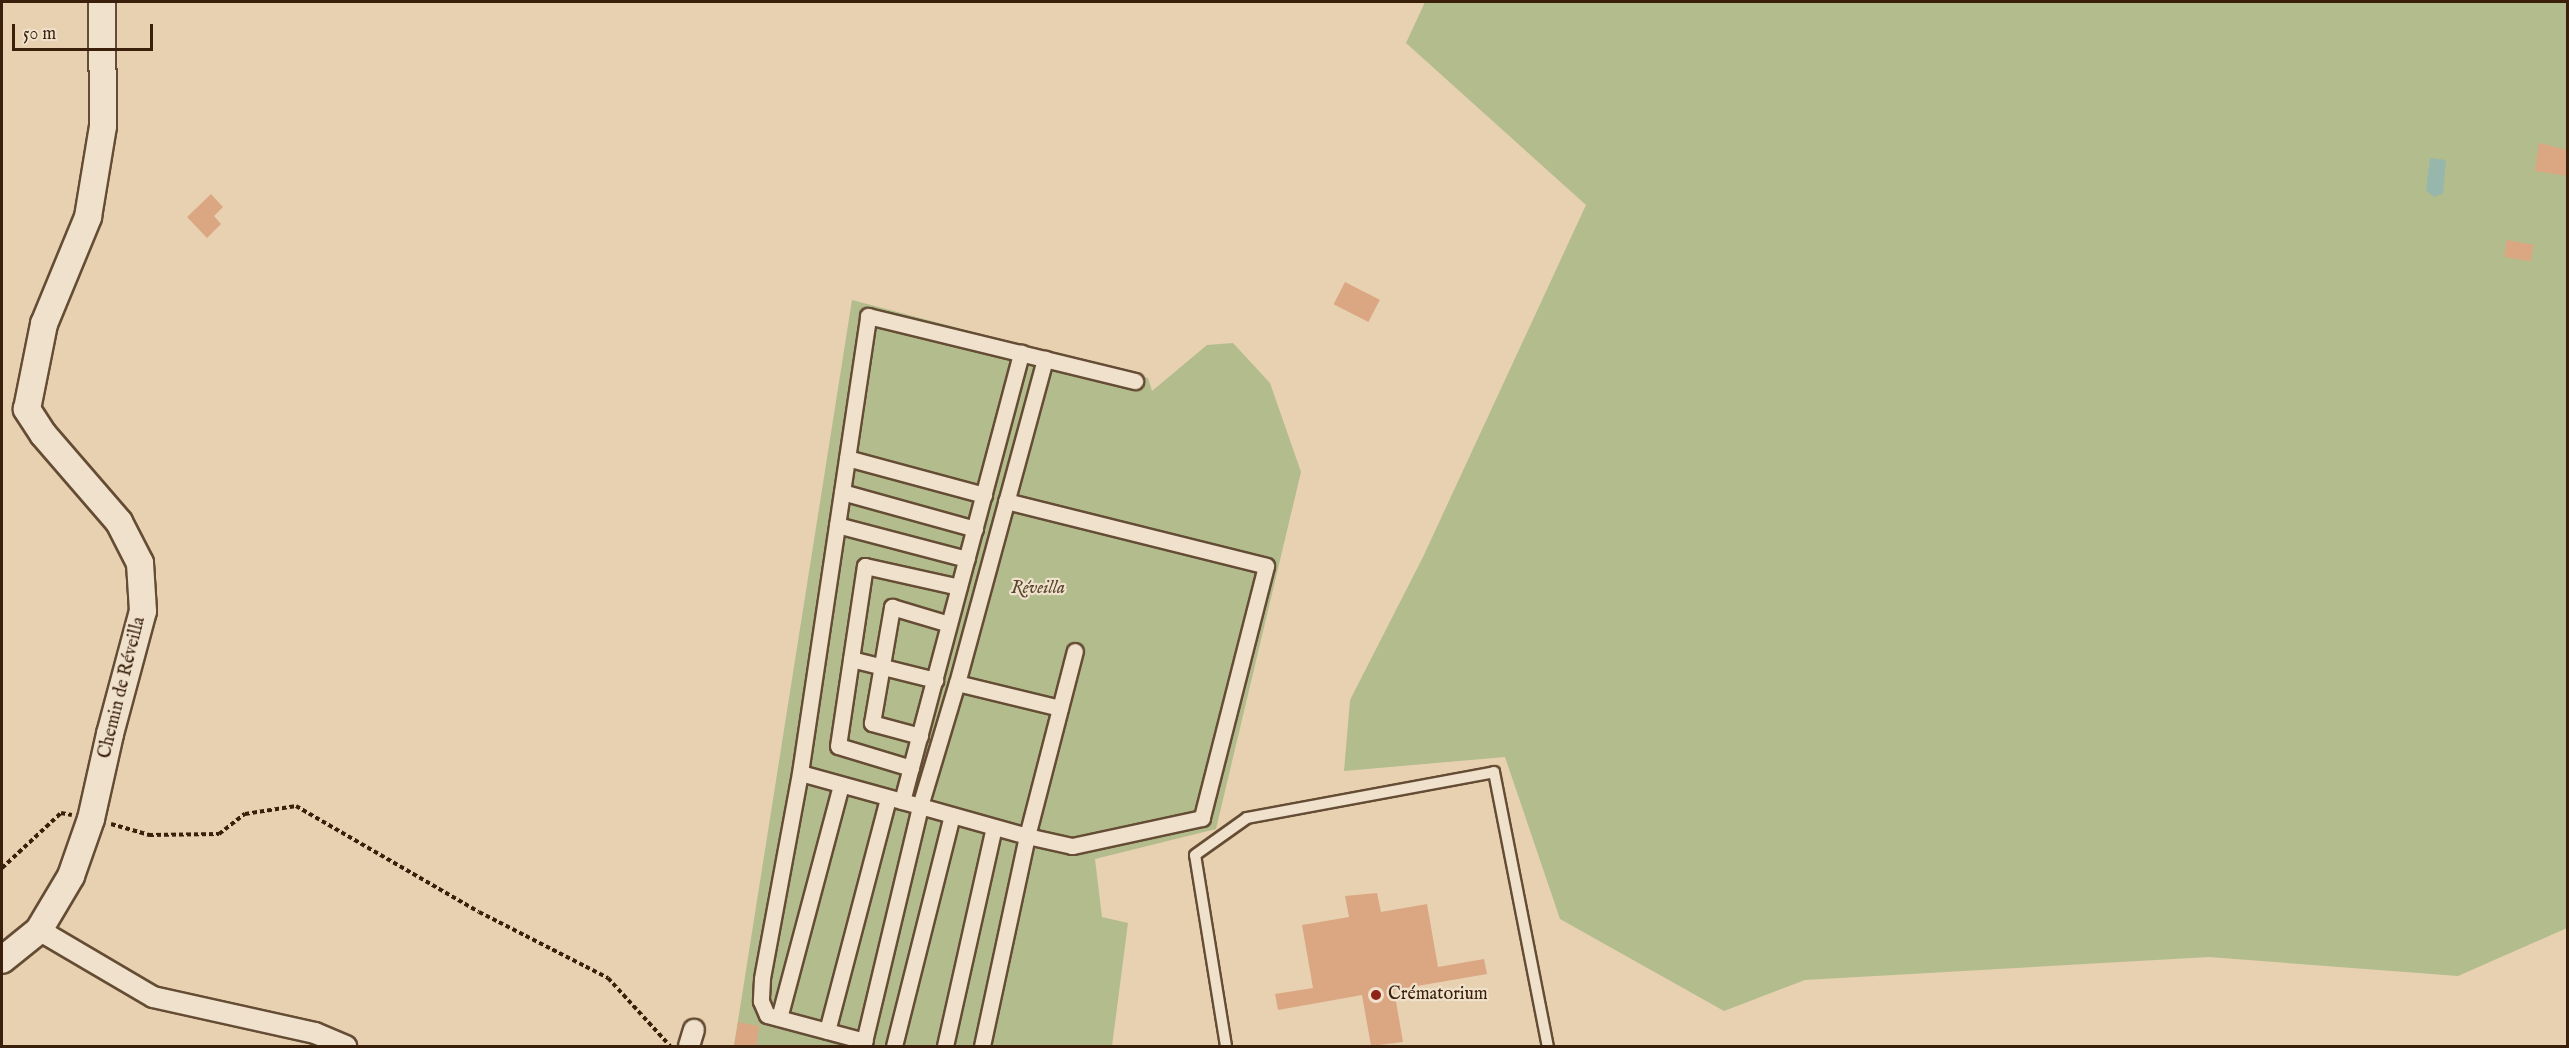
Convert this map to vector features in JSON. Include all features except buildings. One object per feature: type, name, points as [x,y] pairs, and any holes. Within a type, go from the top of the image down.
[{"type":"street","name":"Chemin de Réveilla","points":[[2,960],[39,930],[71,876],[91,819],[110,734],[143,611],[140,563],[119,522],[43,434],[27,409],[44,324],[88,217],[104,126],[102,2]]},
{"type":"street","points":[[1045,359],[957,683],[920,806],[864,1044],[827,1031],[767,1015],[761,1001],[762,979],[800,773],[868,316],[1021,353],[1135,381]]},
{"type":"street","points":[[827,1031],[895,799],[911,768],[1021,353]]},
{"type":"street","points":[[847,458],[984,495]]},
{"type":"street","points":[[842,492],[975,529]]},
{"type":"street","points":[[800,773],[1027,836],[1072,846],[1202,818],[1266,566],[1006,501]]},
{"type":"street","points":[[837,525],[967,559]]},
{"type":"street","points":[[911,768],[838,746],[864,566],[959,587]]},
{"type":"street","points":[[920,736],[872,723],[892,607],[949,624]]},
{"type":"street","points":[[982,1047],[1027,836],[1075,651]]},
{"type":"street","points":[[851,659],[934,680]]},
{"type":"street","points":[[957,683],[1060,708]]},
{"type":"street","points":[[779,1018],[841,785]]},
{"type":"street","points":[[894,1047],[952,815]]},
{"type":"street","points":[[945,1047],[994,827]]},
{"type":"street","points":[[39,930],[153,997],[315,1033],[346,1047]]},
{"type":"lane","points":[[1226,1047],[1195,855],[1247,818],[1494,772],[1548,1047]]},
{"type":"path","points":[[2,868],[61,813],[149,835],[219,834],[245,814],[296,806],[479,912],[608,978],[670,1047]]},
{"type":"green space","points":[[1425,2],[2567,2],[2567,928],[2458,976],[2209,957],[1805,980],[1724,1011],[1560,919],[1505,757],[1344,771],[1350,700],[1423,557],[1586,205],[1406,43]]},
{"type":"green space","name":"Réveilla","points":[[852,300],[1148,378],[1152,391],[1207,345],[1233,343],[1270,383],[1301,472],[1216,829],[1095,859],[1102,917],[1128,923],[1112,1046],[734,1046]]},
{"type":"water","points":[[2430,158],[2446,160],[2443,193],[2434,197],[2426,190]]},
{"type":"place","name":"Crématorium","points":[[1376,995]]}]
